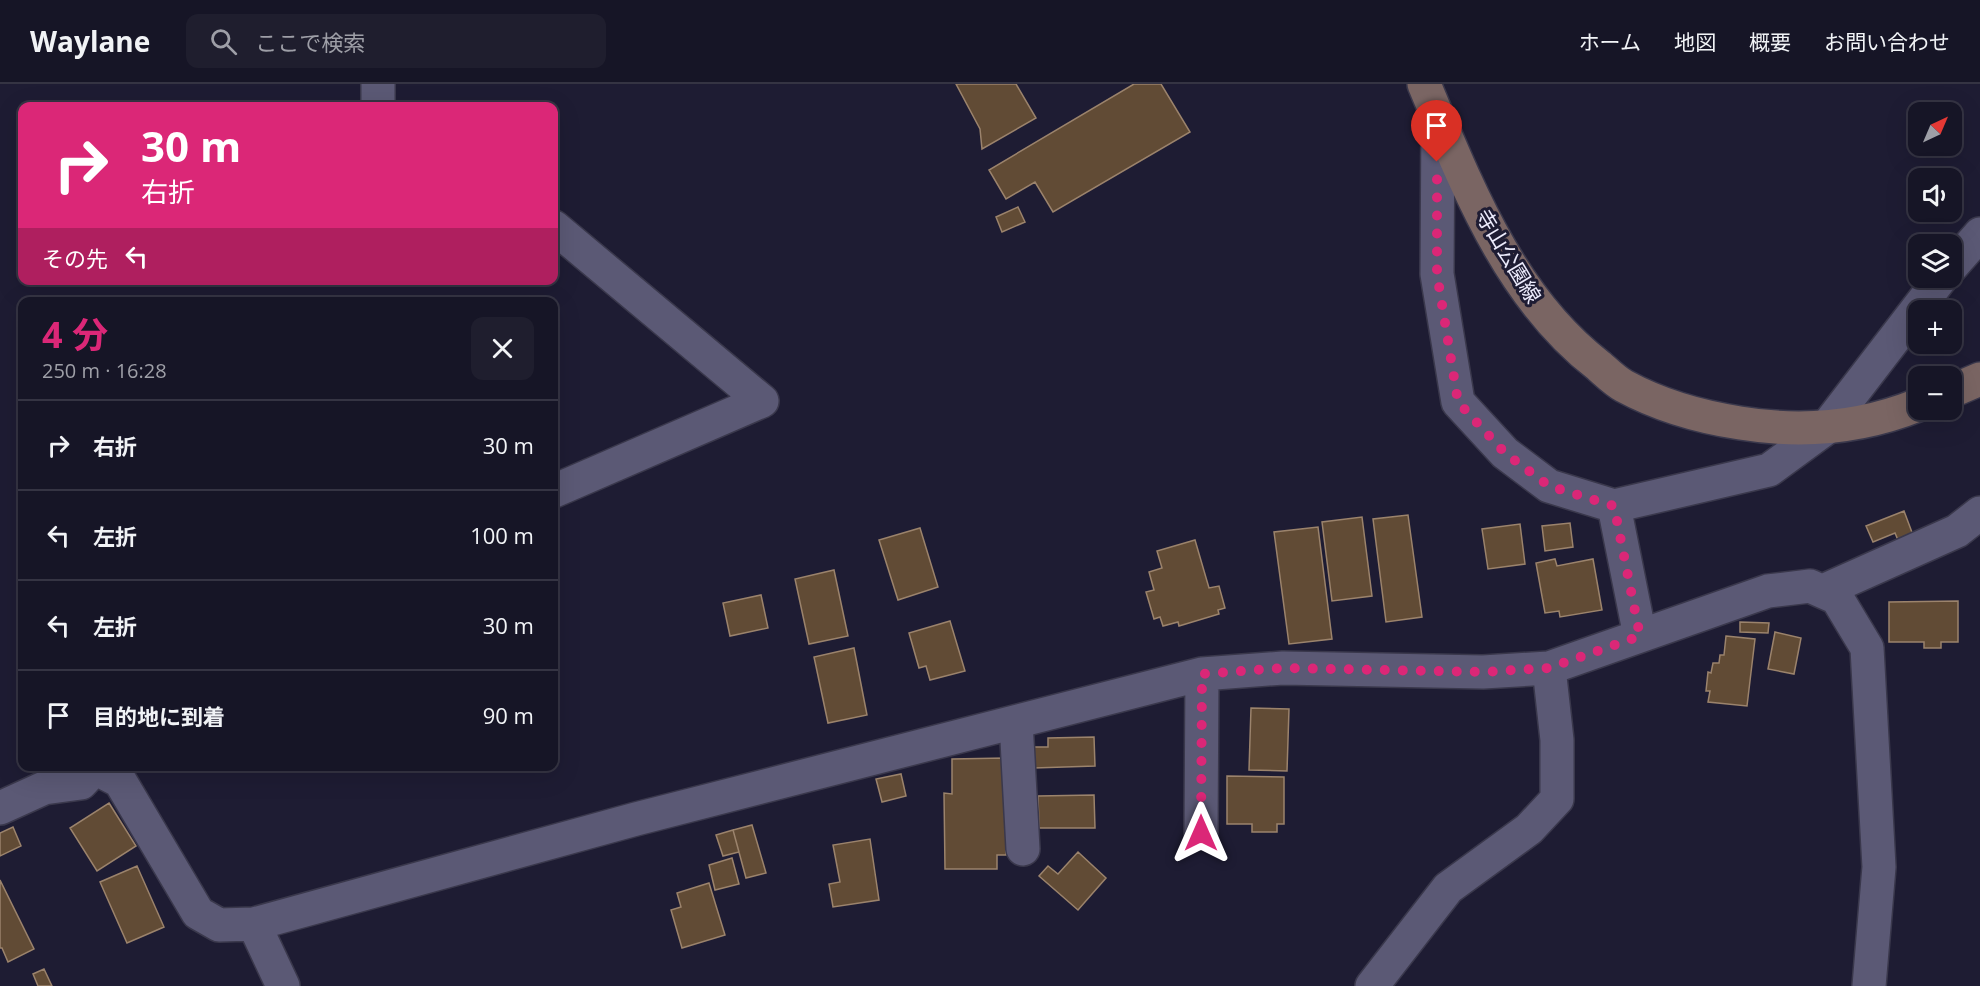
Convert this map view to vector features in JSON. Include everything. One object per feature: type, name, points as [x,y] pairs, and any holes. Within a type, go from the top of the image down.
[{"type":"main road","name":"寺山公園線","points":[[1424,84],[1466,183],[1505,258],[1536,304],[1575,348],[1623,385],[1666,404],[1714,419],[1754,425],[1825,429],[1895,414],[1908,409]]},
{"type":"main road","points":[[1962,387],[1980,379]]},
{"type":"street","points":[[378,84],[378,102]]},
{"type":"street","points":[[1438,117],[1437,274],[1458,402],[1505,453],[1549,486],[1614,506],[1769,470],[1825,429],[1933,288]]},
{"type":"street","points":[[558,231],[762,401],[558,488]]},
{"type":"street","points":[[1962,255],[1980,234]]},
{"type":"street","points":[[1614,506],[1640,636]]},
{"type":"street","points":[[1822,591],[1957,531],[1980,513]]},
{"type":"street","points":[[102,771],[120,781],[198,914],[219,925],[254,924],[636,819],[1202,674],[1283,668],[1483,672],[1549,668],[1768,591],[1810,586],[1837,597],[1867,648],[1879,867],[1869,986]]},
{"type":"street","points":[[1372,986],[1448,888],[1529,829],[1557,799],[1557,740],[1549,668]]},
{"type":"street","points":[[1201,833],[1202,674]]},
{"type":"street","points":[[1016,722],[1023,849]]},
{"type":"street","points":[[0,808],[44,788],[81,783],[92,771]]},
{"type":"street","points":[[254,924],[283,986]]},
{"type":"building","points":[[956,84],[1016,84],[1036,118],[982,149],[980,129]]},
{"type":"building","points":[[1134,84],[1161,84],[1190,132],[1053,212],[1035,182],[1006,199],[989,170]]},
{"type":"building","points":[[1018,207],[1025,222],[1002,232],[996,217]]},
{"type":"building","points":[[1904,511],[1913,535],[1898,540],[1895,533],[1873,542],[1866,526]]},
{"type":"building","points":[[1408,515],[1422,617],[1386,622],[1373,519]]},
{"type":"building","points":[[1362,517],[1372,596],[1332,601],[1322,522]]},
{"type":"building","points":[[1570,523],[1573,547],[1545,551],[1542,526]]},
{"type":"building","points":[[1520,524],[1525,564],[1488,569],[1482,529]]},
{"type":"building","points":[[1318,527],[1332,639],[1289,644],[1274,532]]},
{"type":"building","points":[[920,528],[938,587],[898,600],[879,540]]},
{"type":"building","points":[[1195,540],[1209,588],[1219,586],[1225,608],[1218,610],[1219,614],[1179,626],[1178,622],[1163,626],[1160,617],[1154,619],[1146,592],[1154,590],[1149,572],[1162,568],[1157,551]]},
{"type":"building","points":[[1555,559],[1557,566],[1593,559],[1602,610],[1560,617],[1559,611],[1545,613],[1536,563]]},
{"type":"building","points":[[834,570],[848,636],[809,644],[795,579]]},
{"type":"building","points":[[761,595],[768,628],[730,636],[723,603]]},
{"type":"building","points":[[1958,601],[1958,642],[1941,642],[1941,648],[1924,648],[1924,642],[1889,642],[1889,602]]},
{"type":"building","points":[[950,621],[965,671],[930,680],[926,666],[919,668],[909,633]]},
{"type":"building","points":[[1740,622],[1769,623],[1768,633],[1740,632]]},
{"type":"building","points":[[1775,632],[1801,638],[1794,674],[1768,669]]},
{"type":"building","points":[[1726,636],[1755,639],[1747,706],[1708,702],[1710,691],[1706,691],[1708,672],[1711,673],[1713,663],[1719,663],[1720,655],[1724,655]]},
{"type":"building","points":[[854,648],[867,715],[828,723],[814,657]]},
{"type":"building","points":[[1251,708],[1289,709],[1287,771],[1249,770]]},
{"type":"building","points":[[1094,737],[1095,766],[1034,768],[1034,747],[1048,747],[1048,738]]},
{"type":"building","points":[[1005,758],[1006,855],[997,855],[997,869],[945,869],[944,793],[952,794],[952,759]]},
{"type":"building","points":[[901,774],[906,796],[882,802],[876,779]]},
{"type":"building","points":[[1227,776],[1284,777],[1284,824],[1277,824],[1277,832],[1252,832],[1252,824],[1227,824]]},
{"type":"building","points":[[1094,795],[1095,828],[1039,828],[1038,796]]},
{"type":"building","points":[[109,803],[136,846],[97,871],[70,828]]},
{"type":"building","points":[[752,825],[766,873],[746,878],[733,830]]},
{"type":"building","points":[[13,827],[21,846],[0,856],[0,833]]},
{"type":"building","points":[[733,830],[739,852],[723,856],[716,835]]},
{"type":"building","points":[[870,839],[879,900],[833,907],[829,884],[840,882],[833,845]]},
{"type":"building","points":[[1078,852],[1106,878],[1078,910],[1039,876],[1048,866],[1058,874]]},
{"type":"building","points":[[732,858],[739,884],[715,890],[709,865]]},
{"type":"building","points":[[137,866],[164,927],[127,943],[100,882]]},
{"type":"building","points":[[0,880],[34,949],[8,962],[0,948]]},
{"type":"building","points":[[709,883],[725,935],[682,948],[671,910],[681,907],[677,893]]},
{"type":"building","points":[[44,969],[52,986],[38,986],[33,974]]},
{"type":"route","points":[[1201,833],[1202,674],[1283,668],[1483,672],[1549,668],[1640,636],[1614,506],[1549,486],[1505,453],[1458,402],[1437,274],[1437,162]]}]
